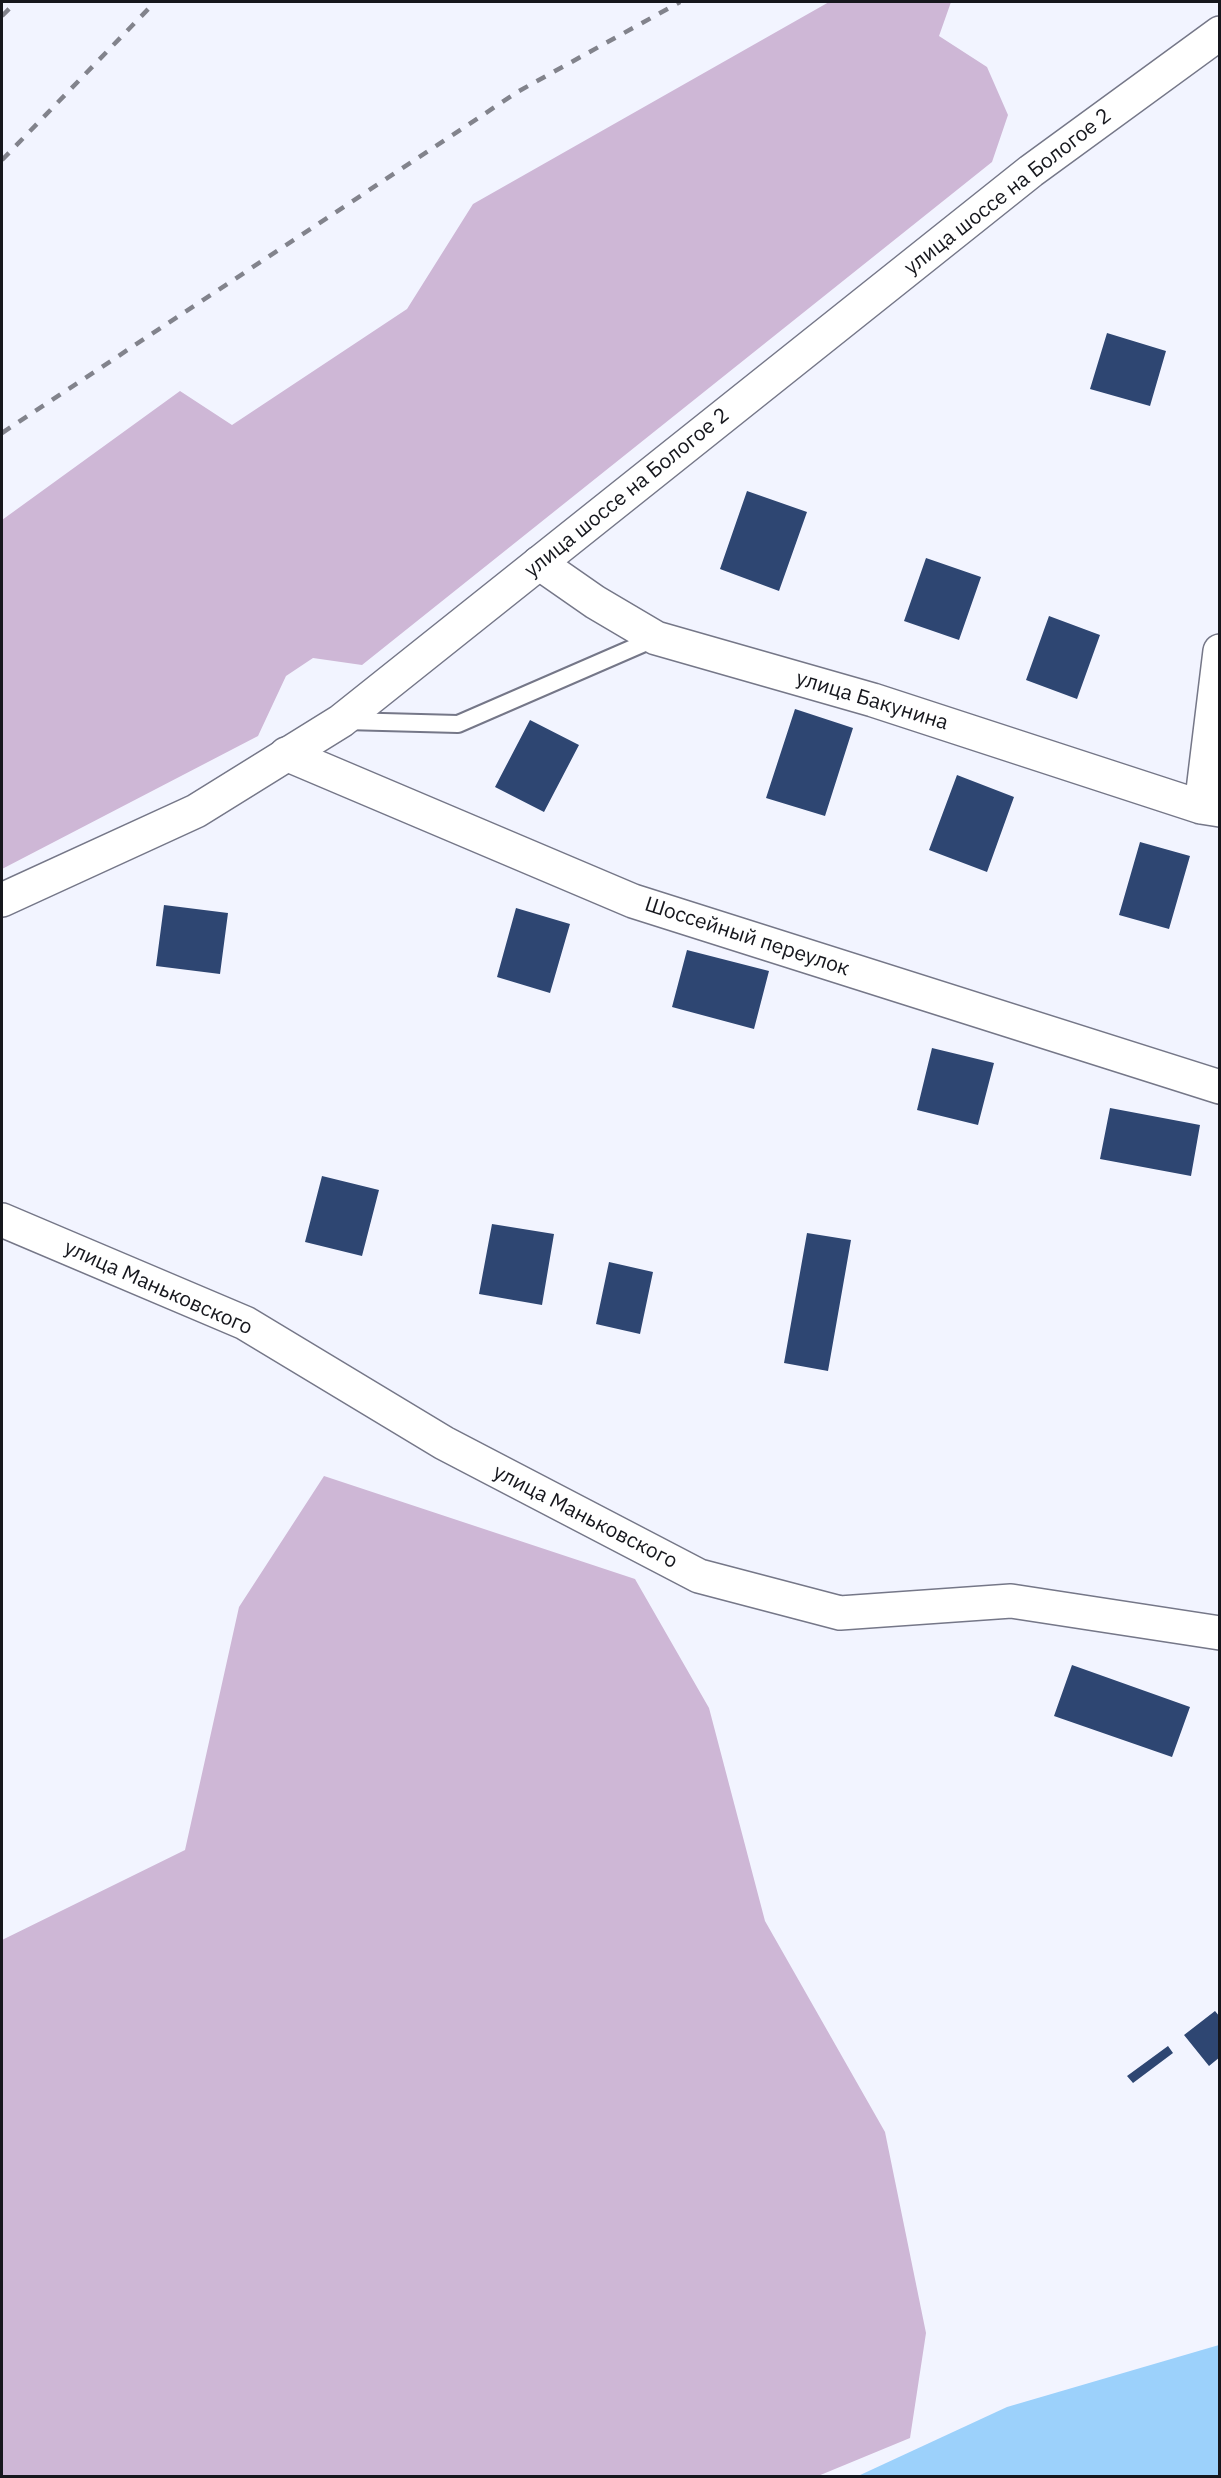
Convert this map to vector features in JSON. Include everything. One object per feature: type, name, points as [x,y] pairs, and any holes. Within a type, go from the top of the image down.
[{"type":"street","name":"улица шоссе на Бологое 2","points":[[2,900],[196,811],[341,721],[1031,171],[1220,33]]},
{"type":"street","name":"улица Бакунина","points":[[539,563],[595,602],[656,638],[873,700],[1210,809]]},
{"type":"street","points":[[1210,809],[1220,651]]},
{"type":"street","name":"Шоссейный переулок","points":[[286,754],[633,901],[1220,1087]]},
{"type":"street","name":"улица Маньковского","points":[[2,1220],[245,1323],[444,1443],[699,1576],[840,1613],[1011,1601],[1220,1633]]},
{"type":"lane","points":[[341,721],[458,724],[656,638]]},
{"type":"shaded area","points":[[829,2],[951,2],[939,36],[987,67],[1008,115],[992,162],[362,665],[313,658],[286,676],[258,736],[2,869],[2,520],[180,391],[232,425],[407,309],[473,204]]},
{"type":"shaded area","points":[[324,1476],[635,1579],[709,1708],[765,1921],[885,2132],[926,2333],[910,2438],[818,2476],[2,2476],[2,1940],[185,1850],[239,1607]]},
{"type":"water","points":[[1219,2345],[1219,2476],[858,2476],[1007,2407]]},
{"type":"building","points":[[1107,333],[1166,351],[1150,406],[1090,389]]},
{"type":"building","points":[[747,491],[807,512],[779,591],[720,569]]},
{"type":"building","points":[[926,558],[981,577],[959,640],[904,621]]},
{"type":"building","points":[[1049,616],[1100,635],[1077,699],[1026,680]]},
{"type":"building","points":[[795,709],[853,728],[825,816],[766,798]]},
{"type":"building","points":[[530,720],[579,745],[544,812],[495,787]]},
{"type":"building","points":[[957,775],[1014,797],[987,872],[929,850]]},
{"type":"building","points":[[1140,842],[1190,856],[1169,929],[1119,915]]},
{"type":"building","points":[[164,905],[228,913],[220,974],[156,966]]},
{"type":"building","points":[[516,908],[570,924],[550,993],[497,977]]},
{"type":"building","points":[[687,950],[769,971],[754,1029],[672,1007]]},
{"type":"building","points":[[932,1048],[994,1063],[978,1125],[917,1110]]},
{"type":"building","points":[[1110,1108],[1200,1125],[1191,1176],[1100,1159]]},
{"type":"building","points":[[322,1176],[379,1190],[362,1256],[305,1242]]},
{"type":"building","points":[[492,1224],[554,1234],[542,1305],[479,1294]]},
{"type":"building","points":[[807,1233],[851,1240],[828,1371],[784,1363]]},
{"type":"building","points":[[609,1262],[653,1272],[640,1334],[596,1324]]},
{"type":"building","points":[[1072,1665],[1190,1707],[1172,1757],[1054,1716]]},
{"type":"building","points":[[1215,2011],[1220,2017],[1220,2057],[1209,2066],[1184,2035]]},
{"type":"building","points":[[1168,2046],[1173,2053],[1133,2083],[1127,2076]]},
{"type":"railway","points":[[2,16],[16,2]]},
{"type":"railway","points":[[2,160],[155,2]]},
{"type":"railway","points":[[2,433],[519,91],[680,2]]}]
